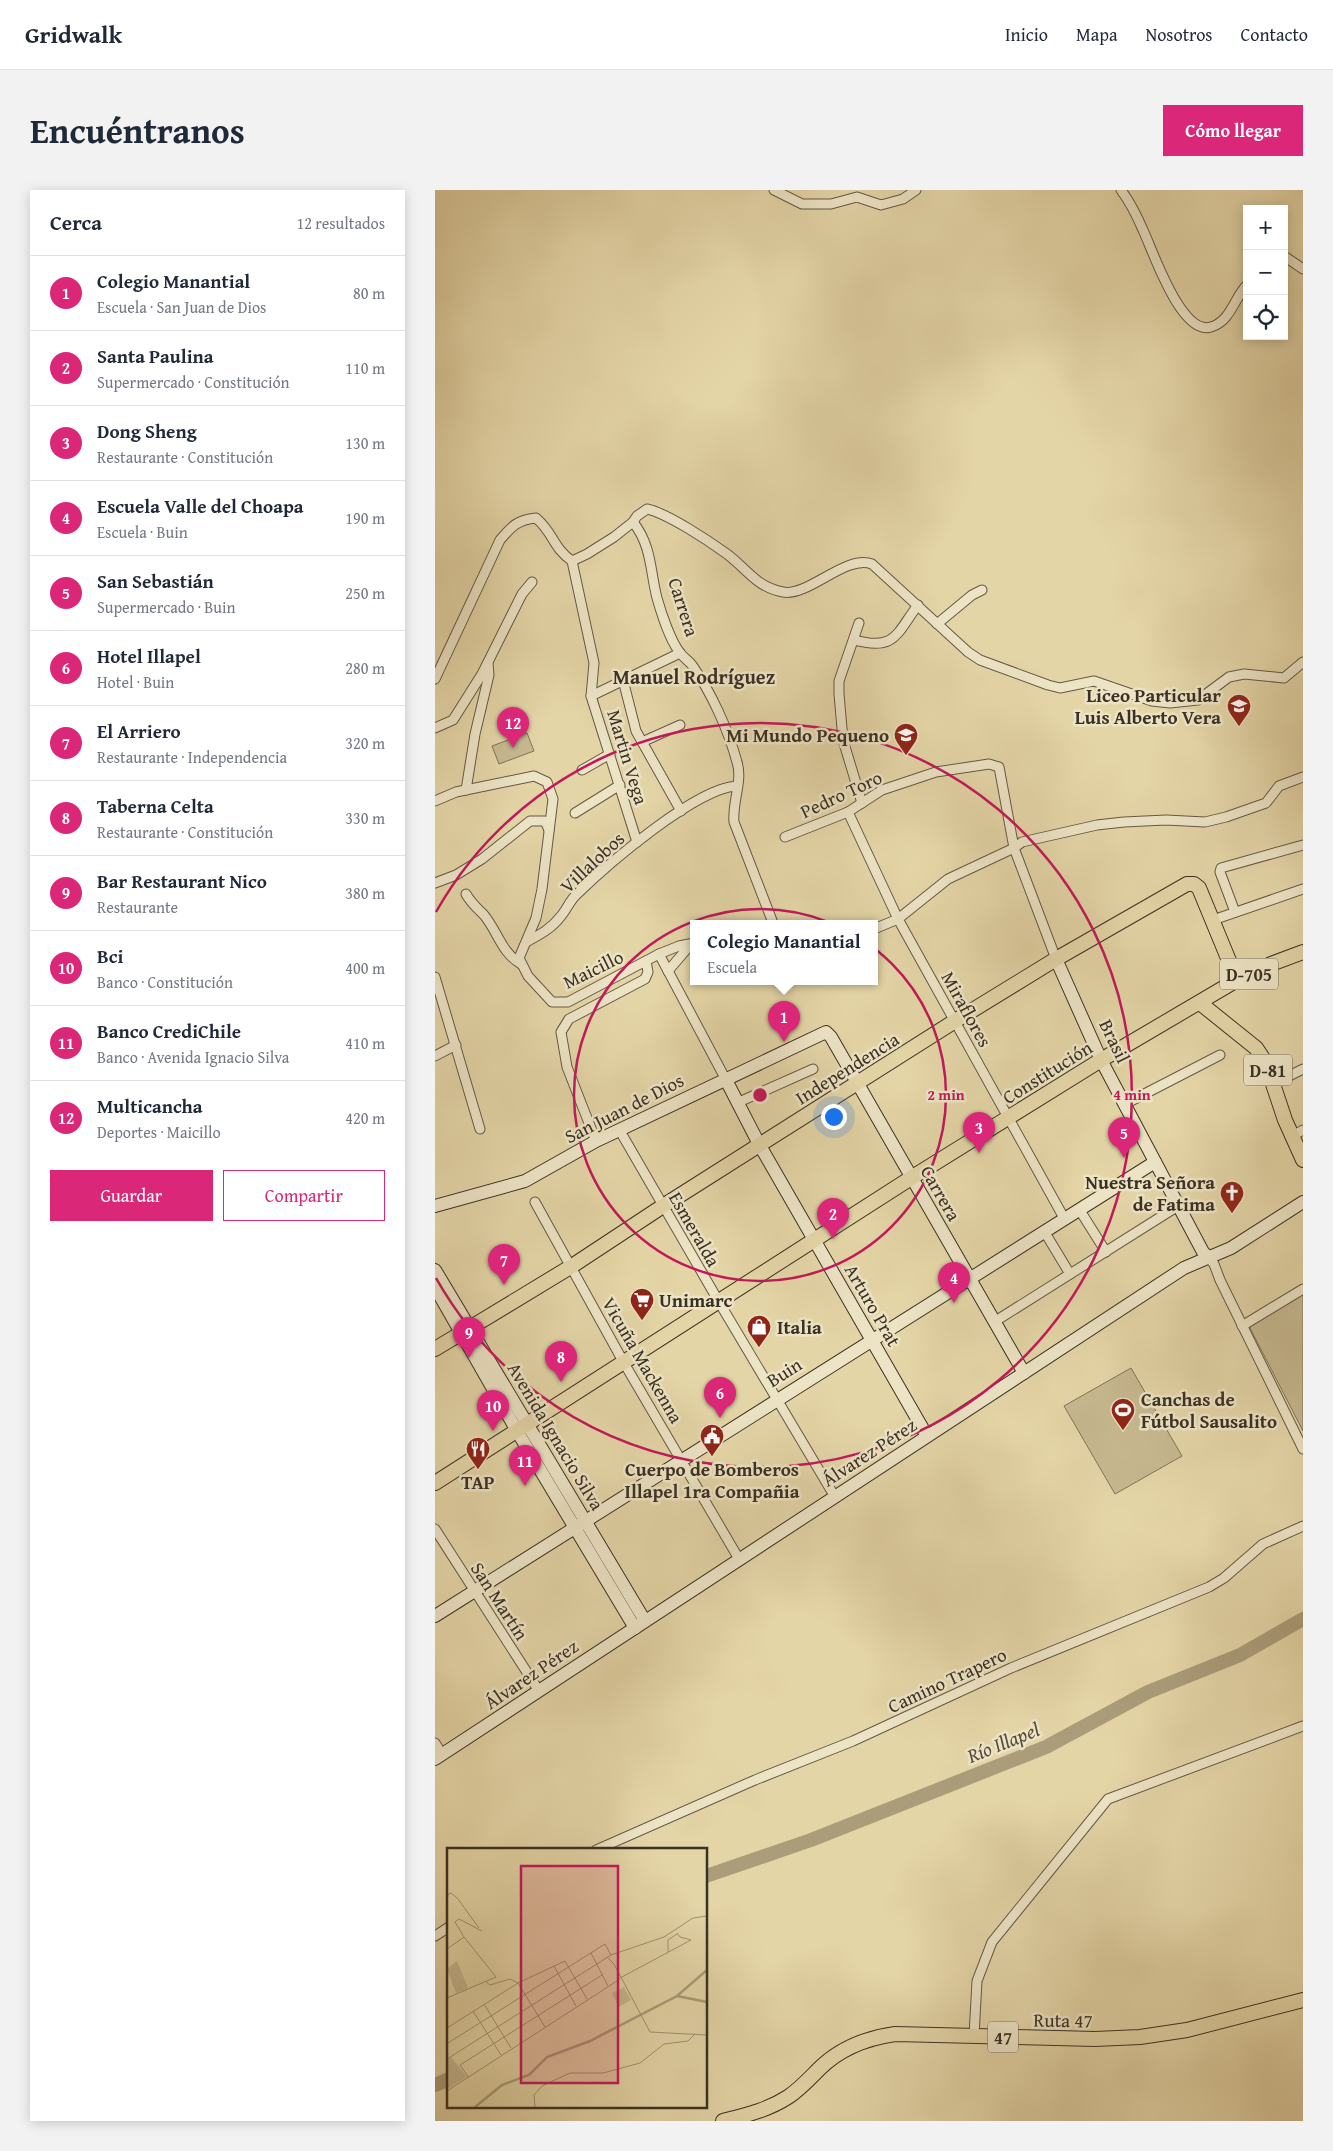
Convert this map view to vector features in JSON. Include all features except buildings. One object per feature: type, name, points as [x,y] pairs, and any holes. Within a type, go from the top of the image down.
[{"type":"main road","name":"Independencia","points":[[435,1349],[465,1329],[572,1266],[759,1144],[955,1021],[1056,959],[1189,884],[1194,884],[1199,888],[1237,980]]},
{"type":"main road","name":"D-705","points":[[1200,1003],[1237,980],[1303,952]]},
{"type":"main road","name":"Constitución","points":[[435,1483],[911,1178],[1101,1060],[1200,1003]]},
{"type":"main road","name":"D-81","points":[[1200,1003],[1256,1048],[1266,1062],[1273,1084],[1297,1133],[1303,1160]]},
{"type":"main road","name":"Ruta 47","points":[[723,2121],[763,2110],[781,2102],[805,2084],[836,2056],[865,2041],[895,2034],[1095,2040],[1140,2037],[1195,2028],[1303,2000]]},
{"type":"street","points":[[774,190],[802,204],[836,203],[857,198],[881,205],[903,199],[916,190]]},
{"type":"street","points":[[1121,190],[1143,229],[1162,275],[1186,316],[1193,323],[1200,328],[1212,327],[1231,312],[1243,292]]},
{"type":"street","points":[[1288,259],[1303,269]]},
{"type":"street","points":[[571,561],[587,554],[633,522],[637,516],[647,509],[659,512],[728,555],[753,579],[765,586],[783,592],[790,592],[852,565],[867,562],[876,567],[968,652],[981,660],[1060,688],[1094,680],[1152,701],[1170,703],[1198,700],[1229,677],[1243,674],[1284,678],[1303,662]]},
{"type":"street","name":"Martin Vega","points":[[435,678],[500,540],[523,519],[536,518],[546,526],[560,553],[571,561],[594,663],[591,696],[637,842]]},
{"type":"street","name":"Carrera","points":[[633,522],[639,530],[652,562],[657,597],[679,653],[691,664],[721,719],[738,763],[738,779],[733,808],[735,822],[769,920]]},
{"type":"street","points":[[435,728],[453,720],[488,662],[522,594],[532,582]]},
{"type":"street","points":[[937,624],[972,595],[982,590]]},
{"type":"street","points":[[854,640],[875,645],[897,636],[918,606]]},
{"type":"street","points":[[859,623],[839,681],[839,694],[843,740],[862,803]]},
{"type":"street","points":[[591,696],[679,653]]},
{"type":"street","points":[[466,790],[475,734],[489,675],[488,662]]},
{"type":"street","points":[[623,680],[636,731],[681,811]]},
{"type":"street","points":[[642,742],[680,725]]},
{"type":"street","points":[[582,770],[610,754]]},
{"type":"street","name":"Pedro Toro","points":[[785,837],[848,812],[882,790],[936,772],[989,764],[999,767]]},
{"type":"street","name":"Brasil","points":[[999,767],[1014,848],[1056,959],[1101,1060],[1203,1252],[1214,1264],[1242,1326],[1303,1449]]},
{"type":"street","points":[[435,800],[455,792],[534,776],[547,782],[553,799],[550,832],[536,918],[528,941],[521,951],[519,958],[521,964]]},
{"type":"street","points":[[878,927],[898,919],[948,879],[1014,848],[1022,842],[1097,825],[1151,820],[1205,822],[1266,803],[1279,786],[1303,777]]},
{"type":"street","points":[[575,813],[620,785]]},
{"type":"street","name":"Villalobos","points":[[528,941],[547,931],[561,917],[575,895],[637,842],[696,800],[725,787],[736,786]]},
{"type":"street","name":"Miraflores","points":[[848,812],[898,919],[1064,1218]]},
{"type":"street","points":[[435,883],[456,876],[482,859],[530,821],[545,821],[550,832]]},
{"type":"street","points":[[1235,912],[1220,872],[1221,868],[1303,845]]},
{"type":"street","points":[[1213,920],[1303,889]]},
{"type":"street","points":[[466,894],[484,916],[509,957],[521,964]]},
{"type":"street","points":[[646,961],[679,946],[690,944]]},
{"type":"street","points":[[668,971],[690,947]]},
{"type":"street","name":"Arturo Prat","points":[[659,954],[739,1102],[759,1144],[927,1436]]},
{"type":"street","name":"Maicillo","points":[[521,964],[540,990],[552,1002],[568,1002],[646,961],[648,972],[645,979],[569,1019],[561,1032],[567,1067],[596,1141]]},
{"type":"street","points":[[435,977],[480,1129]]},
{"type":"street","name":"Carrera","points":[[826,1032],[831,1037],[1024,1373]]},
{"type":"street","name":"San Juan de Dios","points":[[435,1206],[525,1181],[596,1141],[725,1078],[826,1032]]},
{"type":"street","points":[[435,1056],[456,1045]]},
{"type":"street","points":[[1125,1104],[1220,1055]]},
{"type":"street","points":[[739,1102],[813,1069]]},
{"type":"street","points":[[1273,1084],[1303,1069]]},
{"type":"street","name":"Esmeralda","points":[[620,1130],[776,1400],[835,1497]]},
{"type":"street","name":"Buin","points":[[435,1616],[968,1278],[1155,1162]]},
{"type":"street","name":"Vicuña Mackenna","points":[[535,1202],[624,1363],[739,1559]]},
{"type":"street","name":"Álvarez Pérez","points":[[437,1752],[539,1691],[1185,1268],[1231,1248],[1303,1202]]},
{"type":"street","points":[[994,1322],[1178,1206]]},
{"type":"street","points":[[1079,1209],[1106,1252]]},
{"type":"street","points":[[1044,1231],[1070,1274]]},
{"type":"street","name":"Avenida Ignacio Silva","points":[[435,1270],[465,1329],[522,1428],[640,1624]]},
{"type":"street","name":"Avenida Ignacio Silva","points":[[435,1287],[465,1329]]},
{"type":"street","points":[[1242,1326],[1303,1289]]},
{"type":"street","name":"Camino Trapero","points":[[600,1848],[853,1740],[1011,1668],[1209,1587],[1225,1578],[1263,1544],[1303,1526]]},
{"type":"street","name":"San Martín","points":[[435,1529],[539,1691]]},
{"type":"street","points":[[974,2036],[977,1981],[992,1942],[1108,1799],[1303,1726]]},
{"type":"street","points":[[435,1936],[447,1928]]},
{"type":"shaded area","points":[[527,733],[534,751],[499,764],[492,746]]},
{"type":"shaded area","points":[[1303,1293],[1303,1431],[1248,1324]]},
{"type":"shaded area","name":"Canchas de Fútbol Sausalito","points":[[1131,1368],[1182,1456],[1115,1494],[1064,1406]]},
{"type":"waterway","name":"Río Illapel","points":[[707,1876],[811,1840],[1046,1747],[1148,1692],[1240,1655],[1303,1619]]},
{"type":"waterway","name":"Río Illapel","points":[[435,2085],[447,2080]]},
{"type":"place","name":"Liceo Particular Luis Alberto Vera","points":[[1239,727]]},
{"type":"place","name":"Multicancha","points":[[513,748]]},
{"type":"place","name":"Mi Mundo Pequeno","points":[[906,756]]},
{"type":"place","name":"Colegio Manantial","points":[[784,1042]]},
{"type":"place","name":"Dong Sheng","points":[[979,1153]]},
{"type":"place","name":"San Sebastián","points":[[1124,1158]]},
{"type":"place","name":"Nuestra Señora de Fatima","points":[[1232,1214]]},
{"type":"place","name":"Santa Paulina","points":[[833,1239]]},
{"type":"place","name":"El Arriero","points":[[504,1285]]},
{"type":"place","name":"Escuela Valle del Choapa","points":[[954,1303]]},
{"type":"place","name":"Unimarc","points":[[642,1321]]},
{"type":"place","name":"Italia","points":[[759,1348]]},
{"type":"place","name":"Bar Restaurant Nico","points":[[469,1358]]},
{"type":"place","name":"Taberna Celta","points":[[561,1382]]},
{"type":"place","name":"Hotel Illapel","points":[[720,1418]]},
{"type":"place","name":"Bci","points":[[493,1431]]},
{"type":"place","name":"Canchas de Fútbol Sausalito","points":[[1123,1431]]},
{"type":"place","name":"Cuerpo de Bomberos Illapel 1ra Compañia","points":[[712,1457]]},
{"type":"place","name":"TAP","points":[[478,1470]]},
{"type":"place","name":"Banco CrediChile","points":[[525,1486]]},
{"type":"district","name":"Manuel Rodríguez","points":[[694,676]]}]
